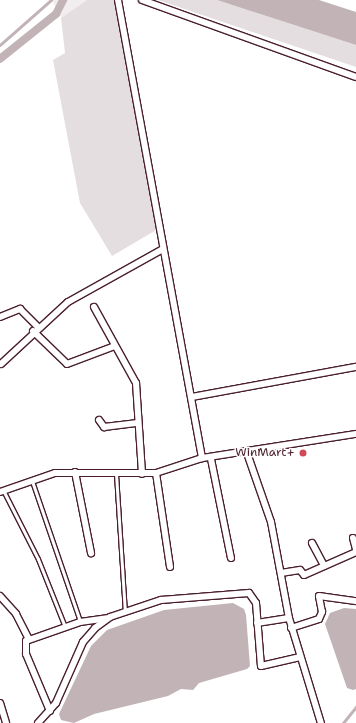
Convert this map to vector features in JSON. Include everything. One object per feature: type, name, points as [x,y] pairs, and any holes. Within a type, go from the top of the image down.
[{"type":"street","points":[[118,0],[161,250],[192,397],[202,458]]},
{"type":"street","points":[[142,0],[356,77]]},
{"type":"street","points":[[1,364],[68,302],[161,250]]},
{"type":"street","points":[[94,307],[136,383],[142,474]]},
{"type":"street","points":[[0,317],[20,309],[36,330],[67,364],[115,346]]},
{"type":"street","points":[[192,397],[356,367]]},
{"type":"street","points":[[99,420],[104,427],[138,423]]},
{"type":"street","points":[[2,491],[32,479],[75,472],[116,474],[156,473],[202,458],[247,453],[356,434]]},
{"type":"street","points":[[247,453],[271,522],[289,618],[299,657],[321,723]]},
{"type":"street","points":[[211,458],[231,558]]},
{"type":"street","points":[[75,472],[91,553]]},
{"type":"street","points":[[156,473],[170,567]]},
{"type":"street","points":[[281,574],[300,570],[304,575],[324,566],[356,550],[353,538]]},
{"type":"street","points":[[312,543],[324,566]]},
{"type":"street","points":[[50,711],[26,654],[25,646],[29,639],[80,622],[110,617],[173,598],[243,592],[249,593],[256,604],[261,666],[299,657]]},
{"type":"street","points":[[0,596],[16,614],[29,639]]},
{"type":"street","points":[[292,628],[319,619],[322,612],[319,596],[356,601]]},
{"type":"street","points":[[38,723],[50,711],[83,642],[110,617]]},
{"type":"street","points":[[257,623],[289,618]]},
{"type":"street","points":[[0,704],[6,723]]},
{"type":"lane","points":[[116,474],[125,612]]},
{"type":"lane","points":[[32,479],[80,622]]},
{"type":"lane","points":[[2,491],[38,559],[66,626]]},
{"type":"shaded area","points":[[52,0],[87,0],[61,18]]},
{"type":"shaded area","points":[[87,0],[118,0],[158,229],[112,256],[80,203],[53,60],[65,53],[61,18]]},
{"type":"shaded area","points":[[158,0],[217,0],[356,45],[356,67]]},
{"type":"shaded area","points":[[217,0],[319,0],[356,12],[356,45]]},
{"type":"shaded area","points":[[233,603],[244,609],[246,615],[250,666],[247,669],[199,683],[193,690],[181,689],[168,696],[94,714],[74,723],[61,720],[59,714],[91,646],[107,630],[164,610]]},
{"type":"shaded area","points":[[344,608],[356,609],[356,689],[353,690],[347,688],[325,624],[330,613]]},
{"type":"waterway","points":[[0,45],[51,0]]},
{"type":"waterway","points":[[0,59],[56,14],[63,0]]},
{"type":"waterway","points":[[343,723],[356,707]]},
{"type":"place","name":"WinMart+","points":[[303,453]]}]
